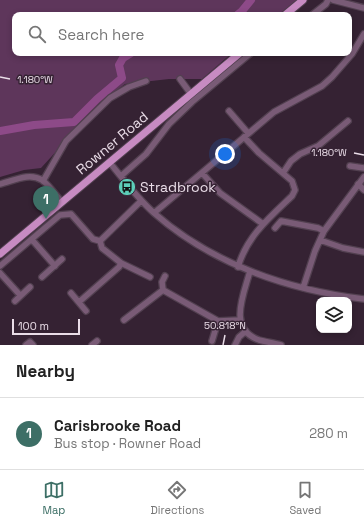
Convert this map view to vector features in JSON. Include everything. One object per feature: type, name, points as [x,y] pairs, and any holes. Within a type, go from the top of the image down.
[{"type":"main road","points":[[289,12],[303,0]]},
{"type":"main road","name":"Rowner Road","points":[[0,254],[61,201],[110,163],[236,56]]},
{"type":"street","points":[[316,12],[326,4],[328,0]]},
{"type":"street","points":[[333,0],[364,8]]},
{"type":"street","points":[[352,54],[364,34]]},
{"type":"street","points":[[121,176],[146,154],[173,120],[206,90],[247,56]]},
{"type":"street","points":[[154,213],[274,112],[288,103],[312,92],[332,78],[350,56]]},
{"type":"street","points":[[180,79],[191,94]]},
{"type":"street","points":[[43,181],[66,141],[110,98],[129,87],[146,81]]},
{"type":"street","points":[[229,111],[259,153],[294,184],[295,190],[292,196],[254,234],[246,247],[238,267]]},
{"type":"street","points":[[283,173],[291,161],[300,154],[318,146],[348,121]]},
{"type":"street","points":[[110,163],[141,201],[154,213],[192,243],[214,255],[238,267],[303,288],[335,295],[364,299]]},
{"type":"street","points":[[350,166],[364,168]]},
{"type":"street","points":[[202,173],[220,193],[263,224]]},
{"type":"street","points":[[0,184],[30,177],[43,181],[61,201]]},
{"type":"street","points":[[303,288],[324,231],[364,177]]},
{"type":"street","points":[[358,184],[364,190]]},
{"type":"street","points":[[100,241],[141,201]]},
{"type":"street","points":[[0,266],[60,215],[64,214],[71,214],[93,239],[100,241]]},
{"type":"street","points":[[275,228],[281,221],[318,228],[324,231]]},
{"type":"street","points":[[31,240],[55,266]]},
{"type":"street","points":[[320,240],[343,248],[364,252]]},
{"type":"street","points":[[100,241],[102,248],[121,263],[150,277]]},
{"type":"street","points":[[42,277],[62,260]]},
{"type":"street","points":[[79,302],[119,267],[121,263]]},
{"type":"street","points":[[250,271],[241,307],[240,320],[246,331],[258,340],[281,345]]},
{"type":"street","points":[[0,274],[20,295]]},
{"type":"street","points":[[163,290],[162,282],[165,276]]},
{"type":"street","points":[[14,301],[30,288]]},
{"type":"street","points":[[163,290],[218,321],[240,320]]},
{"type":"street","points":[[124,320],[163,290]]},
{"type":"street","points":[[72,293],[86,311]]},
{"type":"street","points":[[212,341],[218,321]]},
{"type":"street","points":[[235,345],[239,337],[246,331]]},
{"type":"street","points":[[26,345],[30,342],[33,345]]},
{"type":"shaded area","points":[[0,0],[297,0],[282,12],[12,12],[12,56],[229,56],[202,79],[169,79],[125,84],[108,97],[83,122],[41,168],[24,170],[0,177]]},
{"type":"waterway","points":[[241,12],[251,0]]},
{"type":"waterway","points":[[0,131],[34,125],[74,122],[97,99],[122,78],[119,65],[123,58],[126,56]]},
{"type":"place","name":"Stradbrook","points":[[127,187]]},
{"type":"place","name":"Carisbrooke Road","points":[[46,219]]}]
